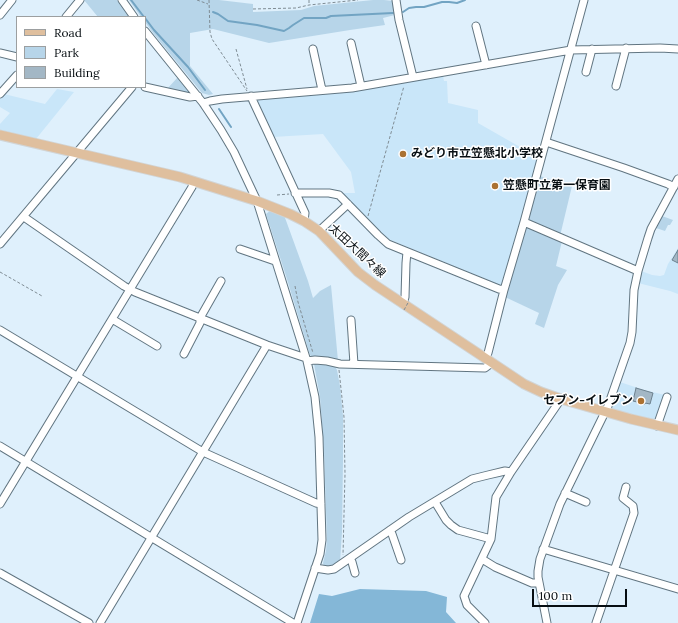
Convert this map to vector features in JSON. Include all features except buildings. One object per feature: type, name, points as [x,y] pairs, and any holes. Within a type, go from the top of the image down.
[{"type":"main road","name":"太田大間々線","points":[[0,136],[194,181],[257,201],[290,214],[320,231],[358,272],[375,285],[516,379],[533,388],[561,399],[605,412],[678,430]]},
{"type":"street","points":[[0,15],[12,0]]},
{"type":"street","points":[[67,16],[80,0]]},
{"type":"street","points":[[122,0],[133,16]]},
{"type":"street","points":[[396,0],[399,20],[413,76]]},
{"type":"street","points":[[24,217],[124,286],[267,345],[303,357],[340,364],[485,368],[489,365],[488,354],[504,290],[584,0]]},
{"type":"street","points":[[476,26],[486,65]]},
{"type":"street","points":[[146,32],[198,96],[228,140],[257,201],[275,261],[308,358],[319,431],[322,540],[316,568],[297,623]]},
{"type":"street","points":[[351,43],[361,86]]},
{"type":"street","points":[[203,103],[248,95],[361,86],[571,50],[626,48],[678,49]]},
{"type":"street","points":[[616,86],[626,48]]},
{"type":"street","points":[[313,49],[322,90]]},
{"type":"street","points":[[586,72],[592,49]]},
{"type":"street","points":[[0,53],[16,57]]},
{"type":"street","points":[[0,94],[16,75]]},
{"type":"street","points":[[146,86],[190,97],[198,96]]},
{"type":"street","points":[[0,244],[131,88]]},
{"type":"street","points":[[248,95],[253,102],[304,213],[304,221]]},
{"type":"street","points":[[546,142],[624,168],[674,187]]},
{"type":"street","points":[[547,623],[538,571],[543,549],[565,493],[605,412],[630,343],[634,290],[649,234],[678,179]]},
{"type":"street","points":[[0,504],[192,187],[194,181]]},
{"type":"street","points":[[295,193],[329,193],[339,196],[388,244],[504,290]]},
{"type":"street","points":[[320,231],[348,204]]},
{"type":"street","points":[[524,222],[638,271]]},
{"type":"street","points":[[240,249],[275,261]]},
{"type":"street","points":[[405,305],[407,252]]},
{"type":"street","points":[[184,354],[200,322],[200,318],[221,281]]},
{"type":"street","points":[[112,319],[157,346]]},
{"type":"street","points":[[351,320],[354,364]]},
{"type":"street","points":[[0,330],[203,452],[321,504]]},
{"type":"street","points":[[100,623],[267,345]]},
{"type":"street","points":[[658,426],[667,397]]},
{"type":"street","points":[[485,623],[467,605],[464,596],[491,539],[495,499],[511,472],[561,399]]},
{"type":"street","points":[[0,446],[293,623]]},
{"type":"street","points":[[316,568],[332,570],[409,517],[472,480],[488,474],[505,471],[511,472]]},
{"type":"street","points":[[596,623],[613,570],[634,513],[633,506],[623,498],[626,487]]},
{"type":"street","points":[[565,493],[586,502]]},
{"type":"street","points":[[434,502],[446,520],[458,530],[491,539]]},
{"type":"street","points":[[390,530],[400,560]]},
{"type":"street","points":[[543,549],[678,589]]},
{"type":"street","points":[[482,559],[495,567],[532,583],[539,583]]},
{"type":"street","points":[[348,560],[352,562],[355,573]]},
{"type":"street","points":[[0,573],[89,623]]},
{"type":"path","points":[[197,0],[209,5]]},
{"type":"path","points":[[209,0],[210,32],[212,39],[248,95]]},
{"type":"path","points":[[309,0],[309,5]]},
{"type":"path","points":[[253,9],[296,8],[309,5],[358,0]]},
{"type":"path","points":[[236,49],[248,95]]},
{"type":"path","points":[[369,219],[368,217],[406,81]]},
{"type":"path","points":[[277,195],[295,193]]},
{"type":"path","points":[[0,272],[42,296]]},
{"type":"path","points":[[295,286],[313,354],[308,358]]},
{"type":"path","points":[[340,364],[339,370],[344,417],[345,474],[343,554],[348,560]]},
{"type":"shaded area","name":"みどり市立笠懸北小学校","points":[[443,76],[444,81],[447,81],[448,103],[478,110],[478,123],[527,151],[542,147],[502,284],[500,285],[388,239],[343,194],[355,193],[351,172],[323,134],[273,137],[256,102],[257,100],[347,92]]},
{"type":"shaded area","points":[[57,89],[74,92],[36,139],[0,130],[0,124],[10,113],[0,107],[0,99],[4,94],[45,104]]},
{"type":"shaded area","points":[[678,248],[678,294],[638,283],[641,271],[652,275],[664,275],[668,264]]},
{"type":"shaded area","points":[[620,382],[665,395],[658,418],[654,420],[613,410],[612,406]]},
{"type":"shaded area","points":[[360,589],[426,591],[447,597],[446,612],[456,623],[310,623],[319,594],[332,596]]},
{"type":"green space","points":[[84,0],[117,0],[129,16],[97,16]]},
{"type":"green space","points":[[129,0],[219,0],[253,4],[253,12],[301,10],[314,6],[384,0],[393,1],[395,15],[383,18],[385,25],[269,43],[213,29],[190,33],[190,66],[213,94],[209,95],[202,93],[153,33],[146,23],[146,16],[140,16]]},
{"type":"green space","points":[[178,77],[191,92],[190,94],[167,89]]},
{"type":"green space","points":[[540,176],[572,186],[560,236],[530,222],[528,218]]},
{"type":"green space","points":[[271,210],[284,215],[313,298],[320,291],[331,285],[338,361],[328,358],[312,357],[310,355],[266,214]]},
{"type":"green space","points":[[662,216],[673,220],[665,231],[656,228]]},
{"type":"green space","points":[[527,226],[562,241],[556,266],[567,270],[558,285],[544,328],[535,324],[539,313],[505,297],[525,227]]},
{"type":"green space","points":[[314,364],[335,366],[340,386],[343,416],[342,532],[340,562],[335,566],[324,567],[323,563],[327,539],[324,451],[320,397]]},
{"type":"waterway","points":[[131,0],[143,16]]},
{"type":"waterway","points":[[403,12],[409,8],[424,7],[442,2],[457,3],[465,0]]},
{"type":"waterway","points":[[213,12],[228,21],[284,31],[304,18],[326,18],[331,16],[393,13]]},
{"type":"waterway","points":[[146,19],[188,67],[205,90]]},
{"type":"waterway","points":[[219,109],[231,127]]},
{"type":"place","name":"みどり市立笠懸北小学校","points":[[403,154]]},
{"type":"place","name":"笠懸町立第一保育園","points":[[495,186]]},
{"type":"place","name":"セブン-イレブン","points":[[641,401]]}]
